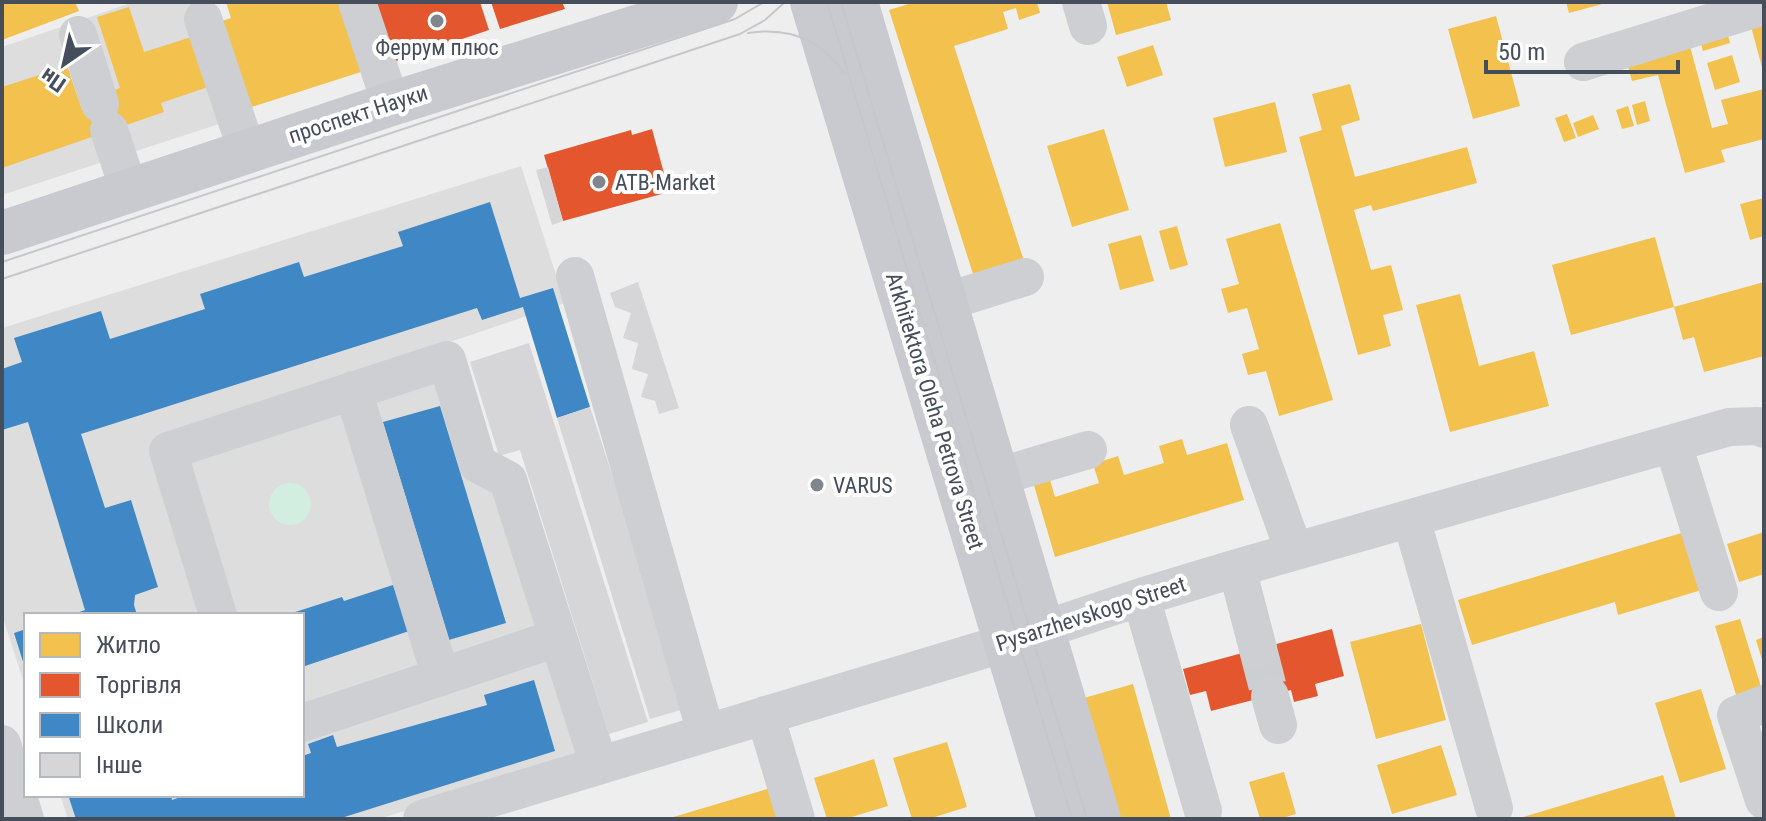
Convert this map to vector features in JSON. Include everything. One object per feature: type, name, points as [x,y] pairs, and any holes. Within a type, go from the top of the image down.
[{"type":"main road","name":"проспект Науки","points":[[2,233],[129,190],[254,134],[391,104],[716,2]]},
{"type":"main road","name":"Arkhitektora Oleha Petrova Street","points":[[812,2],[1025,636],[1099,819]]},
{"type":"main road","name":"Arkhitektora Oleha Petrova Street","points":[[856,2],[997,477],[1059,819]]},
{"type":"street","points":[[357,2],[391,104]]},
{"type":"street","points":[[1583,62],[1764,6]]},
{"type":"street","points":[[213,14],[254,134]]},
{"type":"street","points":[[78,35],[129,190]]},
{"type":"street","points":[[575,276],[706,733]]},
{"type":"street","points":[[945,302],[1025,277]]},
{"type":"street","points":[[217,613],[168,451],[447,360],[478,464],[508,480],[599,765]]},
{"type":"street","points":[[353,390],[441,677]]},
{"type":"street","points":[[1249,425],[1294,551]]},
{"type":"street","name":"Pysarzhevskogo Street","points":[[422,819],[461,813],[599,765],[1294,551],[1729,427],[1758,426],[1764,429]]},
{"type":"street","points":[[1673,444],[1719,592]]},
{"type":"street","points":[[997,477],[1088,450]]},
{"type":"street","points":[[1411,518],[1494,808]]},
{"type":"street","points":[[1237,568],[1258,649]]},
{"type":"street","points":[[1141,597],[1203,811]]},
{"type":"street","points":[[304,722],[557,638]]},
{"type":"street","points":[[1764,704],[1736,715],[1764,800]]},
{"type":"street","points":[[765,715],[796,819]]},
{"type":"street","points":[[2,744],[25,819]]},
{"type":"shaded area","points":[[134,2],[191,2],[228,121],[2,195],[2,47]]},
{"type":"shaded area","points":[[521,166],[565,303],[450,342],[579,756],[379,819],[68,819],[61,797],[304,797],[304,613],[24,613],[24,683],[2,615],[2,328]]},
{"type":"green space","points":[[290,483],[305,489],[311,504],[305,519],[290,525],[275,519],[269,504],[275,489]]},
{"type":"building: Житло","points":[[2,2],[75,2],[79,11],[2,40]]},
{"type":"building: Житло","points":[[226,2],[341,2],[364,71],[242,110],[222,21],[231,18]]},
{"type":"building: Житло","points":[[915,2],[1037,2],[1040,13],[1019,20],[1016,8],[1003,12],[1008,29],[954,46],[1024,261],[974,277],[889,10]]},
{"type":"building: Житло","points":[[1107,2],[1166,2],[1171,20],[1116,35]]},
{"type":"building: Житло","points":[[1566,2],[1606,2],[1606,3],[1569,13]]},
{"type":"building: Житло","points":[[129,7],[144,52],[198,35],[214,85],[161,103],[164,112],[2,168],[2,87],[67,66],[82,110],[108,101],[105,93],[120,88],[97,17]]},
{"type":"building: Житло","points":[[1764,15],[1764,71],[1763,71],[1749,19]]},
{"type":"building: Житло","points":[[1496,16],[1520,106],[1473,119],[1448,29]]},
{"type":"building: Житло","points":[[1725,25],[1730,43],[1703,51],[1698,33]]},
{"type":"building: Житло","points":[[1688,39],[1712,128],[1728,124],[1721,100],[1764,89],[1764,139],[1721,150],[1725,162],[1685,173],[1658,75],[1632,81],[1625,56]]},
{"type":"building: Житло","points":[[1153,45],[1163,75],[1127,87],[1117,57]]},
{"type":"building: Житло","points":[[1732,55],[1740,82],[1715,90],[1707,63]]},
{"type":"building: Житло","points":[[1350,84],[1360,120],[1341,126],[1355,177],[1467,147],[1477,183],[1373,211],[1371,205],[1354,210],[1371,270],[1391,265],[1403,310],[1383,315],[1391,346],[1358,355],[1299,137],[1322,130],[1312,94]]},
{"type":"building: Житло","points":[[1645,101],[1650,121],[1637,125],[1632,105]]},
{"type":"building: Житло","points":[[1275,102],[1287,152],[1225,167],[1213,118]]},
{"type":"building: Житло","points":[[1628,106],[1634,126],[1622,129],[1616,110]]},
{"type":"building: Житло","points":[[1567,114],[1576,138],[1564,142],[1555,118]]},
{"type":"building: Житло","points":[[1593,115],[1599,129],[1578,137],[1573,123]]},
{"type":"building: Житло","points":[[1104,129],[1129,210],[1072,227],[1047,146]]},
{"type":"building: Житло","points":[[1764,198],[1764,236],[1750,240],[1740,204]]},
{"type":"building: Житло","points":[[1280,223],[1333,400],[1279,416],[1266,371],[1248,375],[1242,354],[1259,349],[1247,308],[1228,313],[1221,289],[1239,284],[1226,239]]},
{"type":"building: Житло","points":[[1177,226],[1188,265],[1170,270],[1159,231]]},
{"type":"building: Житло","points":[[1141,235],[1154,281],[1120,290],[1108,244]]},
{"type":"building: Житло","points":[[1655,237],[1674,307],[1571,335],[1552,265]]},
{"type":"building: Житло","points":[[1764,282],[1764,356],[1704,372],[1694,337],[1683,340],[1674,307]]},
{"type":"building: Житло","points":[[1460,294],[1479,366],[1534,351],[1549,406],[1450,432],[1416,305]]},
{"type":"building: Житло","points":[[1182,439],[1187,455],[1227,443],[1244,500],[1055,557],[1031,475],[1047,470],[1055,497],[1099,483],[1093,464],[1118,456],[1124,475],[1164,463],[1159,446]]},
{"type":"building: Житло","points":[[1688,531],[1705,589],[1618,615],[1615,602],[1472,645],[1458,600]]},
{"type":"building: Житло","points":[[1764,532],[1764,574],[1739,582],[1727,544]]},
{"type":"building: Житло","points":[[1740,619],[1762,690],[1737,698],[1715,626]]},
{"type":"building: Житло","points":[[1421,624],[1446,720],[1376,739],[1350,642]]},
{"type":"building: Житло","points":[[1764,637],[1764,663],[1763,663],[1756,640]]},
{"type":"building: Житло","points":[[1133,684],[1171,819],[1119,819],[1084,698]]},
{"type":"building: Житло","points":[[1701,689],[1726,769],[1680,783],[1655,703]]},
{"type":"building: Житло","points":[[947,742],[967,807],[928,819],[912,819],[893,758]]},
{"type":"building: Житло","points":[[1441,745],[1457,795],[1392,814],[1377,765]]},
{"type":"building: Житло","points":[[874,759],[888,806],[845,819],[827,819],[814,778]]},
{"type":"building: Житло","points":[[1284,772],[1296,814],[1279,819],[1260,819],[1249,782]]},
{"type":"building: Житло","points":[[1663,775],[1676,819],[1520,819],[1520,818]]},
{"type":"building: Житло","points":[[774,787],[784,819],[670,819],[670,818]]},
{"type":"building: Торгівля","points":[[361,2],[480,2],[489,30],[382,66]]},
{"type":"building: Торгівля","points":[[491,2],[562,2],[565,9],[500,29]]},
{"type":"building: Торгівля","name":"ATB-Market","points":[[652,129],[669,192],[563,221],[544,155],[631,130],[632,135]]},
{"type":"building: Торгівля","points":[[1332,629],[1344,676],[1315,684],[1318,696],[1294,702],[1291,690],[1211,711],[1206,691],[1190,695],[1183,669]]},
{"type":"building: Школи","points":[[490,202],[520,298],[553,288],[590,407],[557,418],[523,307],[482,320],[477,308],[81,434],[105,508],[131,500],[158,587],[135,595],[136,613],[77,613],[85,610],[28,422],[2,430],[2,369],[22,362],[14,338],[101,311],[110,339],[205,309],[200,294],[299,262],[304,277],[403,246],[398,232]]},
{"type":"building: Школи","points":[[440,406],[506,623],[449,640],[383,422]]},
{"type":"building: Школи","points":[[402,582],[418,628],[304,666],[304,613],[292,613],[342,597],[344,601]]},
{"type":"building: Школи","points":[[24,630],[24,665],[14,633]]},
{"type":"building: Школи","points":[[534,680],[555,751],[338,819],[76,819],[69,797],[171,797],[172,800],[180,797],[304,797],[304,755],[311,753],[308,744],[333,735],[337,747],[487,705],[484,695]]},
{"type":"building: Інше","points":[[548,167],[563,221],[552,225],[536,170]]},
{"type":"building: Інше","points":[[638,282],[679,408],[659,414],[655,401],[641,397],[648,374],[632,369],[638,343],[623,338],[631,313],[615,307],[610,293]]},
{"type":"building: Інше","points":[[529,343],[648,722],[609,734],[520,450],[499,456],[470,362]]},
{"type":"building: Інше","points":[[590,407],[688,708],[650,719],[557,418]]},
{"type":"tunnel","points":[[1258,649],[1270,696]]},
{"type":"tram line","points":[[2,262],[735,19],[764,2]]},
{"type":"tram line","points":[[2,279],[740,34],[765,20],[785,2]]},
{"type":"tram line","points":[[827,2],[1072,819]]},
{"type":"tram line","points":[[841,2],[1087,819]]},
{"type":"tram line","points":[[748,33],[777,32],[802,38],[825,52],[844,73]]},
{"type":"place","name":"Феррум плюс","points":[[437,21]]},
{"type":"place","name":"ATB-Market","points":[[599,182]]},
{"type":"place","name":"VARUS","points":[[817,485]]}]
